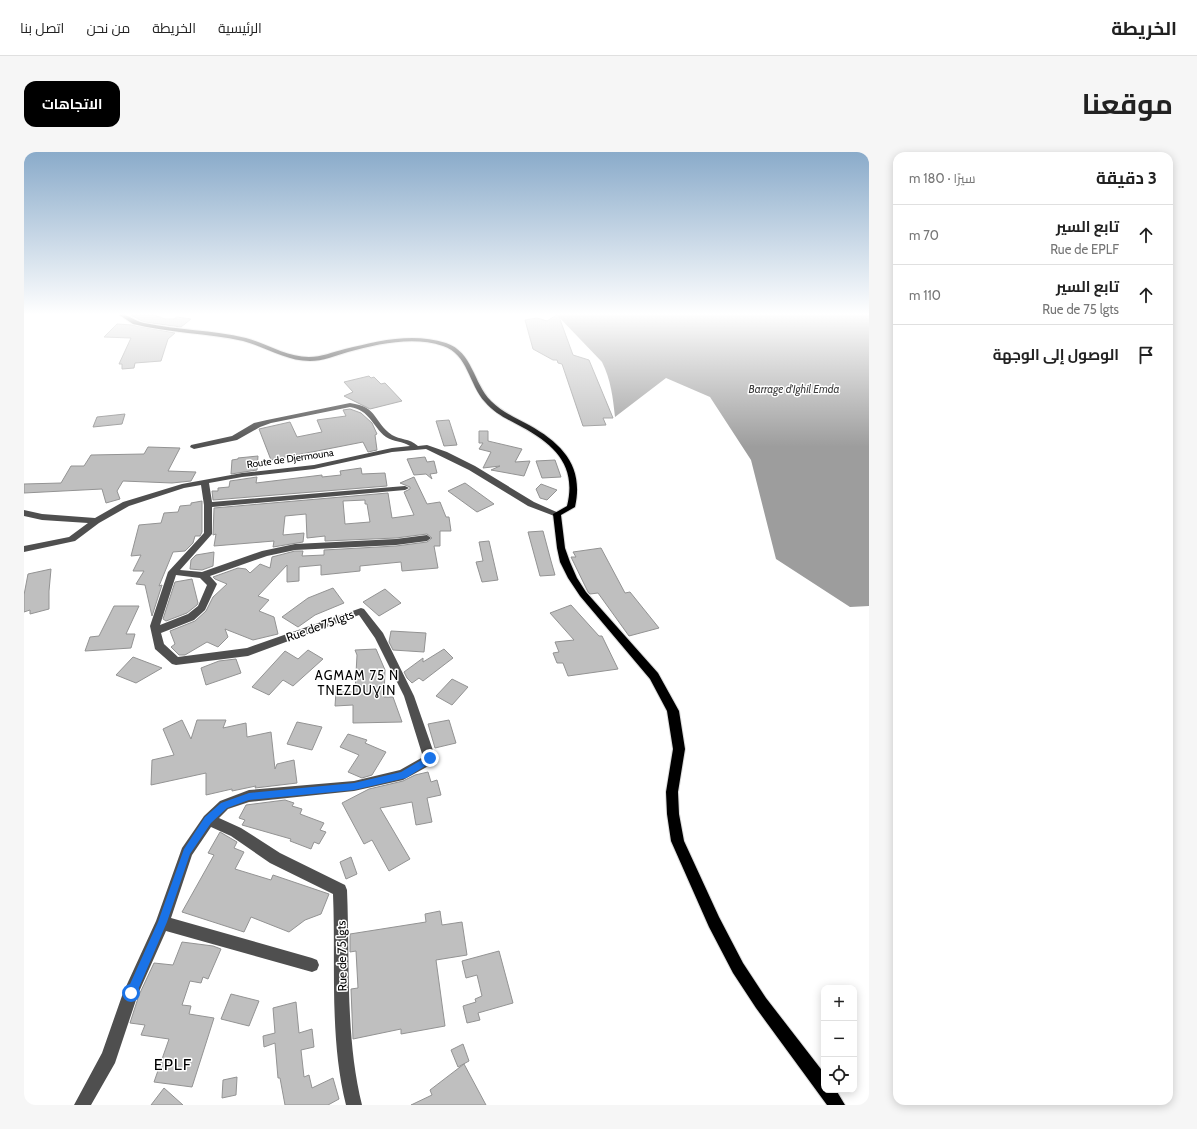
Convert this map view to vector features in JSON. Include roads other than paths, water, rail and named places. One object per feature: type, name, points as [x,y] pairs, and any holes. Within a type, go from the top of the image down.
[{"type":"main road","points":[[299,358],[311,358]]},
{"type":"main road","points":[[465,358],[486,401],[507,416],[544,438],[560,452],[570,466],[574,478],[575,495],[571,507],[557,514],[561,548],[565,562],[583,594],[654,676],[673,711],[677,729],[679,750],[672,792],[672,814],[678,841],[714,922],[738,968],[761,1003],[821,1083]]},
{"type":"main road","points":[[828,1093],[837,1105]]},
{"type":"street","points":[[194,446],[234,438],[257,425],[269,421],[350,405],[364,408],[370,413],[381,429],[390,437],[409,442],[416,448]]},
{"type":"street","name":"Route de Djermouna","points":[[24,549],[72,539],[96,521],[126,504],[182,486],[205,481],[314,467],[392,450],[427,447],[472,468],[531,504],[557,514]]},
{"type":"street","points":[[203,575],[212,584],[202,608],[191,617],[156,631],[155,626],[173,572],[208,534],[208,505],[205,481]]},
{"type":"street","points":[[208,505],[405,488]]},
{"type":"street","points":[[24,514],[42,517],[96,521]]},
{"type":"street","points":[[173,572],[203,575],[266,553],[295,547],[396,542],[427,538]]},
{"type":"street","name":"Rue de 75 lgts","points":[[156,631],[159,646],[176,661],[248,652],[361,611],[380,636],[409,696],[430,758],[403,775],[354,786],[249,796],[224,805],[208,820],[236,832],[275,858],[340,890],[343,951],[342,1000],[347,1070],[354,1105]]},
{"type":"street","points":[[82,1105],[109,1057],[131,993],[162,922],[187,852],[208,820]]},
{"type":"street","points":[[162,922],[312,965]]},
{"type":"water","name":"Barrage d'Ighil Emda","points":[[599,358],[869,358],[869,606],[850,607],[776,559],[751,460],[710,397],[666,378],[615,417],[610,382],[602,362]]},
{"type":"district","name":"AGMAM 75 N TNEZDUƔIN","points":[[357,682]]},
{"type":"district","name":"EPLF","points":[[173,1064]]}]
